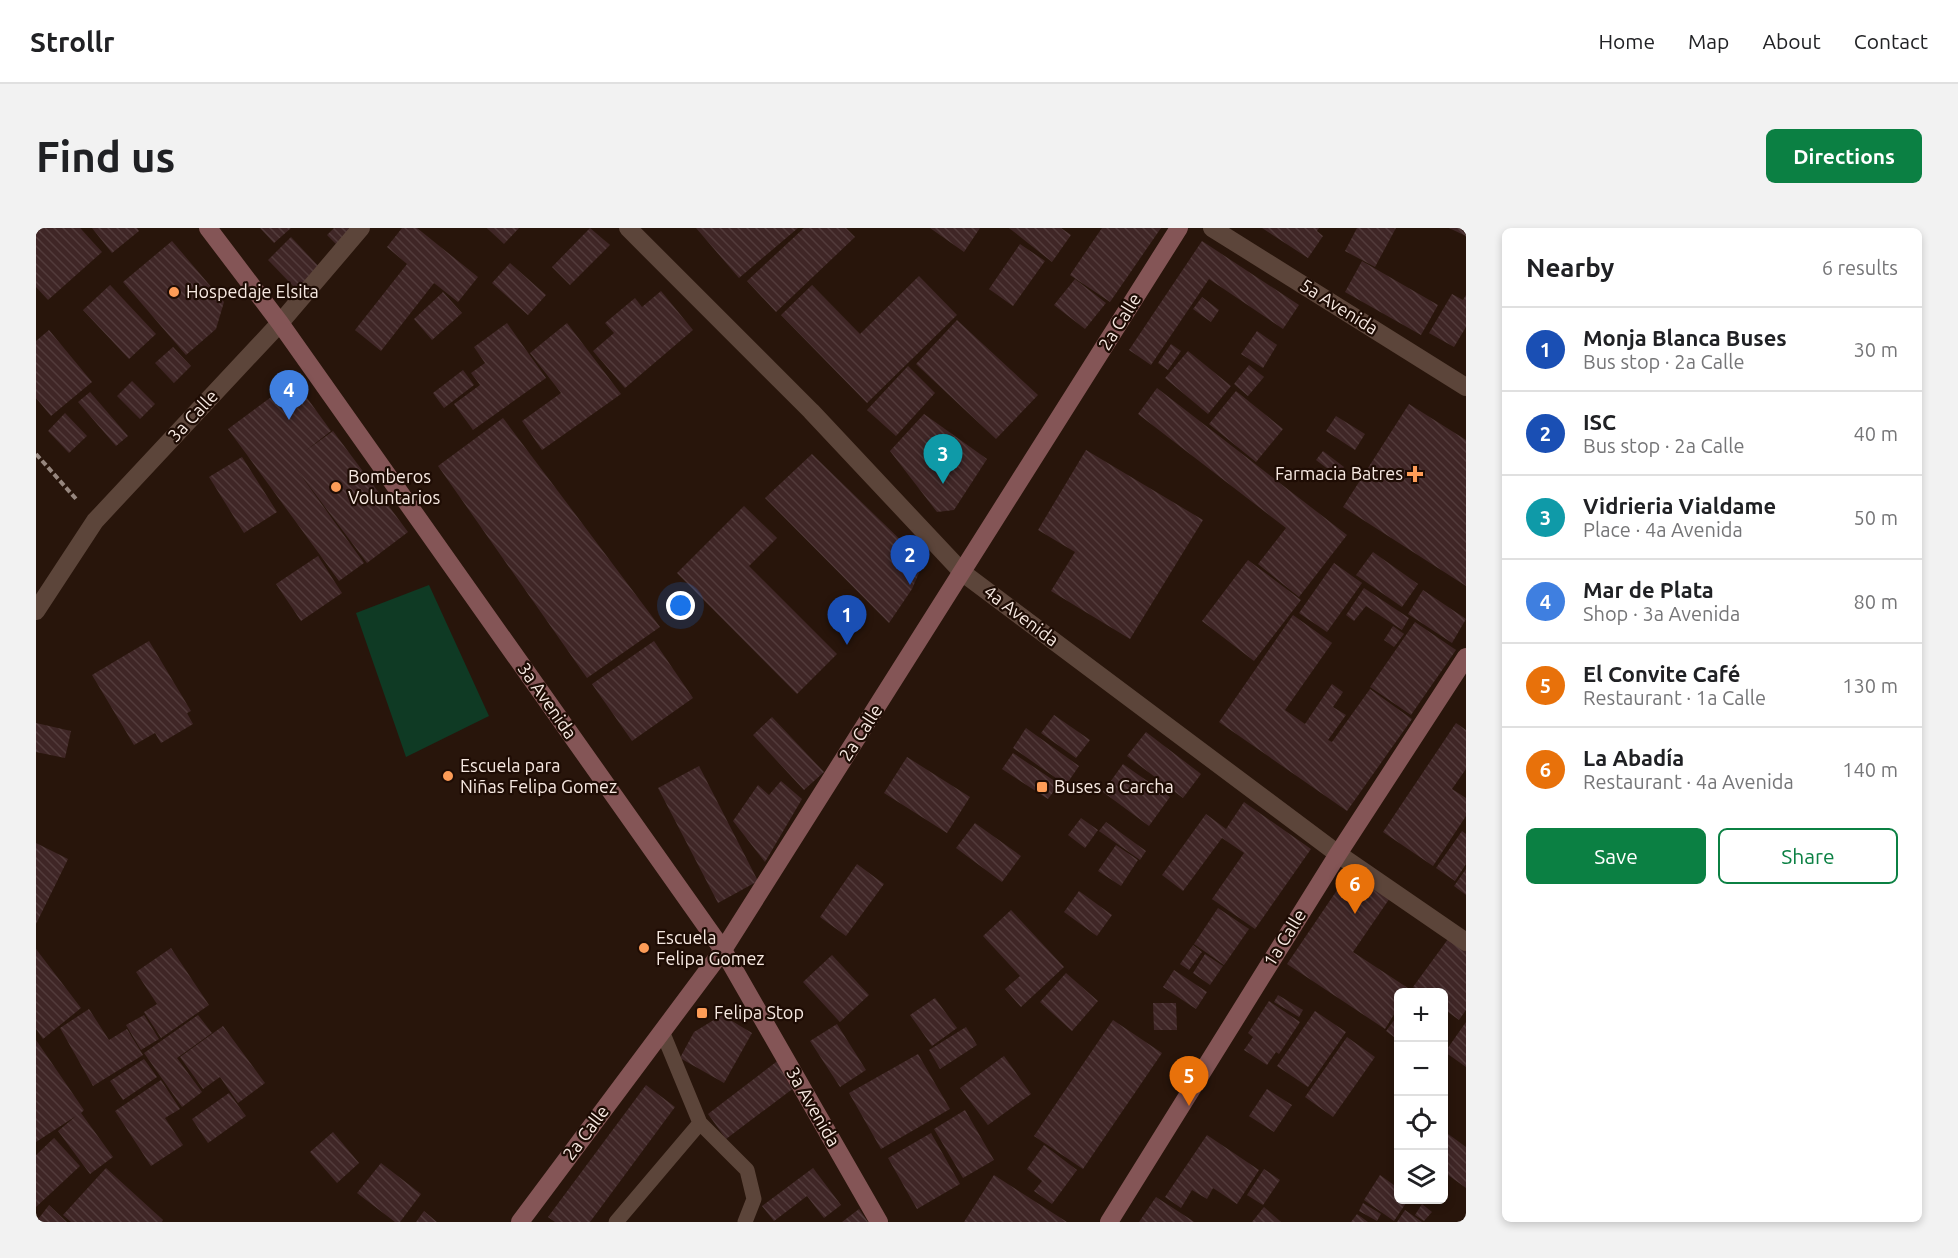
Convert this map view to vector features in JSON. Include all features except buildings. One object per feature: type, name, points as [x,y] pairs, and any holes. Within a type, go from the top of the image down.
[{"type":"main road","name":"3a Avenida","points":[[208,228],[280,323],[723,950],[879,1222]]},
{"type":"main road","name":"2a Calle","points":[[520,1222],[723,950],[1179,228]]},
{"type":"main road","name":"1a Calle","points":[[1109,1222],[1338,854],[1466,657]]},
{"type":"street","name":"3a Calle","points":[[36,611],[96,521],[280,323],[361,228]]},
{"type":"street","name":"4a Avenida","points":[[628,228],[811,411],[963,573],[1338,854],[1466,942]]},
{"type":"street","name":"5a Avenida","points":[[1212,228],[1466,387]]},
{"type":"lane","points":[[662,1031],[700,1123],[747,1170],[754,1199],[745,1222]]},
{"type":"lane","points":[[616,1222],[700,1123]]},
{"type":"path","points":[[36,454],[96,521]]},
{"type":"green space","points":[[429,585],[489,716],[406,757],[356,613]]},
{"type":"place","name":"Hospedaje Elsita","points":[[174,292]]},
{"type":"place","name":"Mar de Plata","points":[[289,420]]},
{"type":"place","name":"Farmacia Batres","points":[[1415,474]]},
{"type":"place","name":"Vidrieria Vialdame","points":[[943,484]]},
{"type":"place","name":"Bomberos Voluntarios","points":[[336,487]]},
{"type":"place","name":"ISC","points":[[910,585]]},
{"type":"place","name":"Monja Blanca Buses","points":[[847,645]]},
{"type":"place","name":"Escuela para Niñas Felipa Gomez","points":[[448,776]]},
{"type":"place","name":"Buses a Carcha","points":[[1042,787]]},
{"type":"place","name":"La Abadía","points":[[1355,914]]},
{"type":"place","name":"Escuela Felipa Gomez","points":[[644,948]]},
{"type":"place","name":"Felipa Stop","points":[[702,1013]]},
{"type":"place","name":"El Convite Café","points":[[1189,1106]]}]
